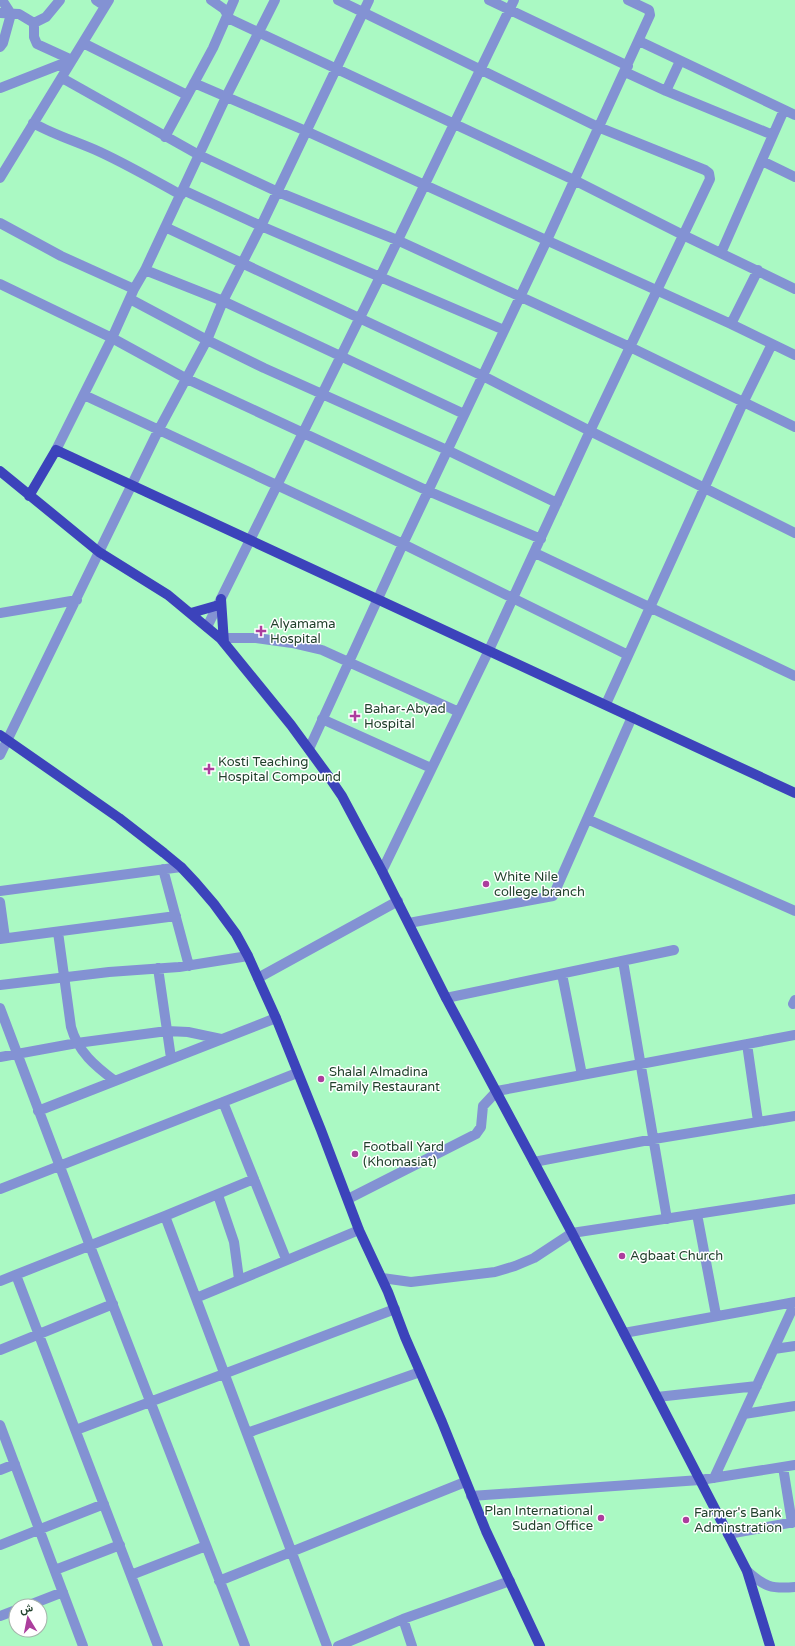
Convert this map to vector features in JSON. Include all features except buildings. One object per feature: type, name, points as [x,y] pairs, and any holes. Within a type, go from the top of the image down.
[{"type":"main road","points":[[29,496],[56,450],[795,793]]},
{"type":"main road","points":[[0,471],[99,552],[168,595],[224,640],[309,748],[342,796],[409,922],[446,998],[572,1233],[747,1571],[770,1646]]},
{"type":"main road","points":[[191,613],[220,602],[224,640]]},
{"type":"main road","points":[[4,737],[142,835],[181,867],[214,904],[236,934],[248,956],[276,1018],[348,1198],[359,1230],[382,1278],[491,1543],[540,1646]]},
{"type":"street","points":[[0,47],[3,43],[11,14],[2,0]]},
{"type":"street","points":[[34,23],[46,17],[60,0]]},
{"type":"street","points":[[2,172],[62,78],[107,3],[96,0]]},
{"type":"street","points":[[211,0],[219,5],[227,13],[230,19],[574,180],[795,289]]},
{"type":"street","points":[[165,137],[213,48],[227,13],[234,0]]},
{"type":"street","points":[[56,450],[112,338],[132,294],[146,270],[226,97],[275,0]]},
{"type":"street","points":[[338,0],[598,128],[705,170],[709,173],[710,179],[658,291],[590,431],[535,553],[382,871]]},
{"type":"street","points":[[0,755],[4,737],[77,600],[158,431],[207,340],[223,301],[278,192],[335,68],[369,0]]},
{"type":"street","points":[[489,0],[626,69],[666,91],[773,135]]},
{"type":"street","points":[[207,627],[276,484],[304,433],[514,0]]},
{"type":"street","points":[[309,748],[639,41],[650,12],[649,10],[628,0]]},
{"type":"street","points":[[0,13],[18,14],[34,23]]},
{"type":"street","points":[[34,23],[34,37],[37,44],[72,60]]},
{"type":"street","points":[[639,41],[680,62],[795,115]]},
{"type":"street","points":[[83,43],[187,95]]},
{"type":"street","points":[[0,88],[72,60]]},
{"type":"street","points":[[666,91],[680,62]]},
{"type":"street","points":[[62,78],[199,155],[278,192],[397,240],[630,347],[795,427]]},
{"type":"street","points":[[194,83],[424,184],[732,324],[795,355]]},
{"type":"street","points":[[721,253],[784,110]]},
{"type":"street","points":[[33,123],[50,133],[82,144],[182,193],[504,330]]},
{"type":"street","points":[[762,161],[795,177]]},
{"type":"street","points":[[0,224],[132,294],[207,340],[322,395],[447,450],[557,503]]},
{"type":"street","points":[[165,227],[483,376],[795,533]]},
{"type":"street","points":[[146,270],[223,301],[464,414]]},
{"type":"street","points":[[732,324],[758,270]]},
{"type":"street","points":[[0,284],[112,338],[187,379],[428,491],[541,539]]},
{"type":"street","points":[[606,704],[743,403],[772,344]]},
{"type":"street","points":[[84,395],[158,431],[276,484],[403,544],[628,655]]},
{"type":"street","points":[[535,553],[650,609],[795,676]]},
{"type":"street","points":[[0,613],[77,600]]},
{"type":"street","points":[[224,640],[242,636],[292,643],[322,650],[459,712]]},
{"type":"street","points":[[409,922],[553,896],[632,717]]},
{"type":"street","points":[[322,719],[431,768]]},
{"type":"street","points":[[587,819],[795,911]]},
{"type":"street","points":[[0,891],[181,867]]},
{"type":"street","points":[[163,869],[189,966]]},
{"type":"street","points":[[258,978],[398,901]]},
{"type":"street","points":[[0,902],[2,939],[176,916]]},
{"type":"street","points":[[58,932],[71,1027],[77,1043],[91,1062],[115,1081]]},
{"type":"street","points":[[446,998],[674,950]]},
{"type":"street","points":[[0,985],[64,977],[189,966],[248,956]]},
{"type":"street","points":[[623,961],[667,1219]]},
{"type":"street","points":[[158,968],[172,1058]]},
{"type":"street","points":[[562,974],[582,1075]]},
{"type":"street","points":[[0,1008],[112,1304],[245,1646]]},
{"type":"street","points":[[38,1111],[276,1018]]},
{"type":"street","points":[[0,1058],[77,1043],[167,1031],[188,1032],[221,1040]]},
{"type":"street","points":[[348,1198],[476,1134],[481,1127],[483,1106],[496,1091],[795,1035]]},
{"type":"street","points":[[747,1044],[758,1121]]},
{"type":"street","points":[[0,1189],[297,1073]]},
{"type":"street","points":[[223,1102],[286,1260]]},
{"type":"street","points":[[534,1162],[654,1139],[795,1116]]},
{"type":"street","points":[[0,1281],[218,1195],[254,1179]]},
{"type":"street","points":[[218,1195],[233,1236],[238,1262],[239,1279]]},
{"type":"street","points":[[382,1278],[411,1282],[495,1272],[534,1258],[572,1233],[795,1199]]},
{"type":"street","points":[[697,1214],[716,1315]]},
{"type":"street","points":[[165,1216],[327,1646]]},
{"type":"street","points":[[196,1298],[359,1230]]},
{"type":"street","points":[[16,1274],[158,1646]]},
{"type":"street","points":[[624,1333],[716,1315],[795,1303]]},
{"type":"street","points":[[714,1478],[795,1303]]},
{"type":"street","points":[[0,1350],[112,1304]]},
{"type":"street","points":[[76,1430],[395,1309]]},
{"type":"street","points":[[774,1350],[795,1346]]},
{"type":"street","points":[[247,1433],[420,1372]]},
{"type":"street","points":[[657,1397],[757,1386]]},
{"type":"street","points":[[744,1414],[795,1406]]},
{"type":"street","points":[[0,1425],[83,1646]]},
{"type":"street","points":[[0,1470],[15,1464]]},
{"type":"street","points":[[471,1496],[700,1480],[795,1465]]},
{"type":"street","points":[[728,1534],[793,1523],[783,1467]]},
{"type":"street","points":[[219,1581],[465,1482]]},
{"type":"street","points":[[0,1545],[104,1504]]},
{"type":"street","points":[[55,1570],[120,1545]]},
{"type":"street","points":[[131,1574],[206,1546]]},
{"type":"street","points":[[747,1571],[767,1586],[775,1588],[795,1587]]},
{"type":"street","points":[[338,1646],[403,1619],[510,1581]]},
{"type":"street","points":[[48,1598],[63,1592]]},
{"type":"street","points":[[403,1619],[412,1646]]},
{"type":"place","name":"Alyamama Hospital","points":[[261,631]]},
{"type":"place","name":"Bahar-Abyad Hospital","points":[[355,716]]},
{"type":"place","name":"Kosti Teaching Hospital Compound","points":[[209,769]]},
{"type":"place","name":"White Nile college branch","points":[[486,884]]},
{"type":"place","name":"Shalal Almadina Family Restaurant","points":[[321,1079]]},
{"type":"place","name":"Football Yard (Khomasiat)","points":[[355,1154]]},
{"type":"place","name":"Agbaat Church","points":[[622,1256]]},
{"type":"place","name":"Plan International Sudan Office","points":[[601,1518]]},
{"type":"place","name":"Farmer's Bank Adminstration","points":[[686,1520]]}]
